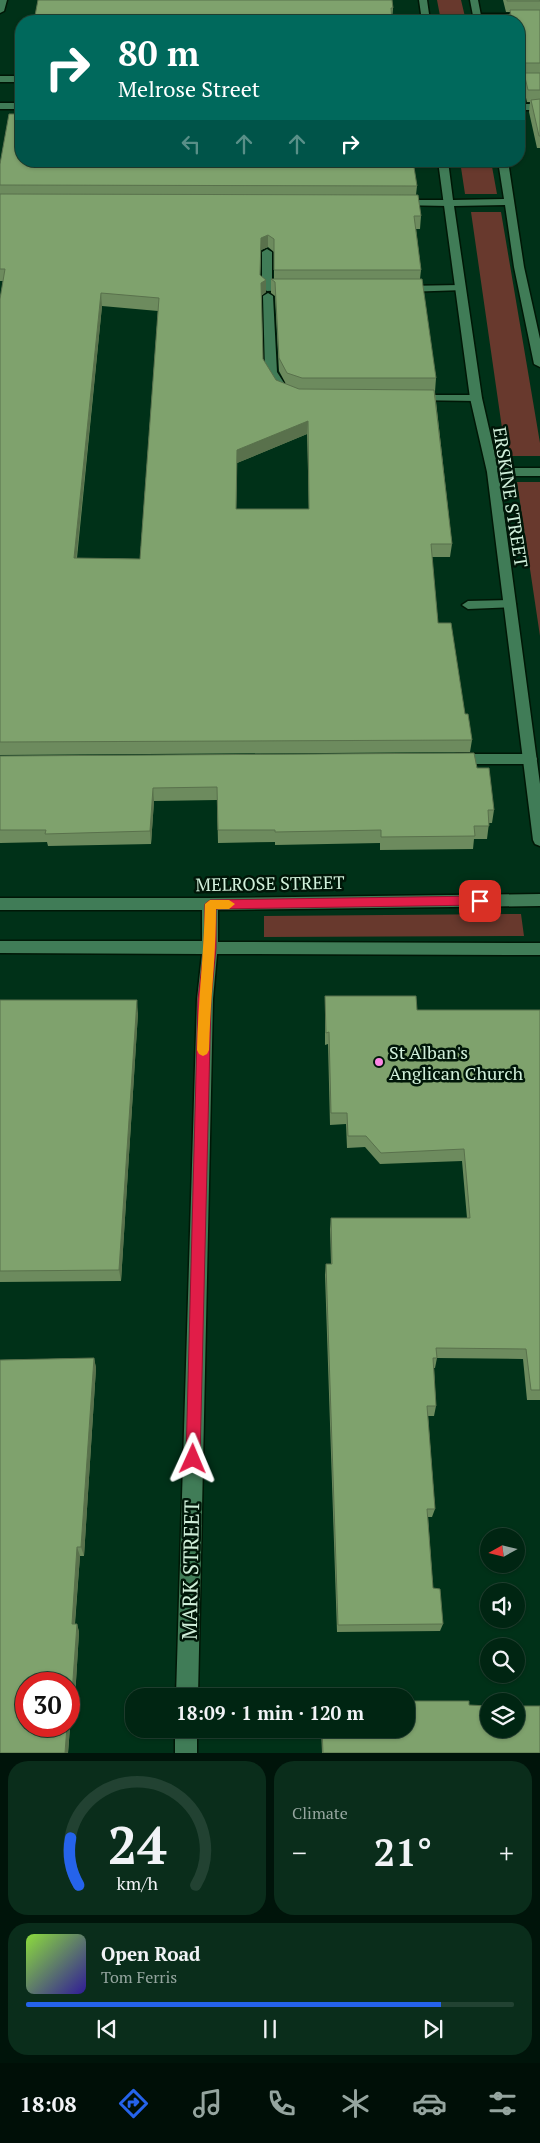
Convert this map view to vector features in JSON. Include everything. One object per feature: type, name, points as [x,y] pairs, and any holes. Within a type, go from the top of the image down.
[{"type":"street","points":[[0,11],[3,0]]},
{"type":"street","points":[[423,0],[425,15]]},
{"type":"street","points":[[474,0],[476,15]]},
{"type":"street","points":[[525,17],[540,17]]},
{"type":"street","points":[[0,79],[15,79]]},
{"type":"street","points":[[525,80],[540,80]]},
{"type":"street","points":[[0,106],[15,106]]},
{"type":"street","points":[[525,107],[540,107]]},
{"type":"street","name":"ERSKINE STREET","points":[[444,167],[476,398],[493,472],[540,840]]},
{"type":"street","points":[[504,167],[519,267],[540,364]]},
{"type":"street","points":[[388,203],[510,202]]},
{"type":"street","points":[[267,252],[267,288],[296,288]]},
{"type":"street","points":[[396,288],[460,288]]},
{"type":"street","points":[[268,296],[271,372],[282,390],[291,393]]},
{"type":"street","points":[[407,398],[476,398]]},
{"type":"street","points":[[493,472],[540,472]]},
{"type":"street","points":[[468,605],[510,604]]},
{"type":"street","points":[[448,760],[530,759]]},
{"type":"street","name":"MELROSE STREET","points":[[0,904],[210,904],[540,900]]},
{"type":"street","name":"MARK STREET","points":[[187,1688],[204,999],[210,948],[210,904]]},
{"type":"street","points":[[0,947],[540,949]]},
{"type":"street","points":[[186,1738],[186,1753]]},
{"type":"shaded area","points":[[437,0],[461,0],[465,15],[440,15]]},
{"type":"shaded area","points":[[461,167],[492,167],[497,194],[465,194]]},
{"type":"shaded area","points":[[471,212],[501,212],[540,443],[540,456],[506,456]]},
{"type":"shaded area","points":[[517,482],[540,482],[540,636]]},
{"type":"shaded area","points":[[521,914],[524,936],[264,937],[264,916]]},
{"type":"building","points":[[38,0],[392,0],[393,8],[391,8],[392,15],[35,15]]},
{"type":"building","points":[[540,0],[540,1],[507,1]]},
{"type":"building","points":[[510,10],[540,10],[540,63],[525,63],[525,15],[511,15]]},
{"type":"building","points":[[525,73],[540,73],[540,90],[528,90]]},
{"type":"building","points":[[540,99],[540,136],[539,136],[531,100]]},
{"type":"building","points":[[9,114],[15,114],[15,167],[414,167],[417,186],[0,185],[0,164]]},
{"type":"building","points":[[0,194],[418,195],[421,216],[414,216],[421,270],[274,270],[274,239],[268,235],[261,238],[260,275],[266,280],[261,283],[263,359],[276,380],[299,389],[434,390],[452,544],[431,544],[438,623],[451,623],[465,714],[468,714],[472,740],[0,742],[0,299],[5,269],[0,269]],"holes":[[[101,293],[159,298],[140,559],[74,558]],[[308,421],[309,509],[236,509],[237,450]]]},
{"type":"building","points":[[271,279],[422,279],[436,378],[302,378],[287,373],[279,358],[275,282]]},
{"type":"building","points":[[474,753],[477,768],[489,768],[494,810],[488,810],[489,826],[474,826],[475,836],[381,837],[381,830],[275,832],[275,830],[218,830],[217,787],[153,788],[150,831],[45,834],[46,830],[0,830],[0,756]]},
{"type":"building","points":[[325,996],[416,996],[417,1010],[540,1010],[540,1390],[531,1390],[526,1349],[436,1348],[437,1358],[433,1358],[436,1406],[427,1406],[435,1509],[427,1509],[433,1588],[440,1589],[443,1624],[338,1625],[326,1264],[332,1264],[331,1218],[470,1218],[464,1149],[381,1153],[366,1136],[348,1136],[347,1113],[331,1113],[329,1032],[326,1033]]},
{"type":"building","points":[[0,1000],[137,1000],[119,1270],[0,1271]]},
{"type":"building","points":[[94,1358],[81,1547],[77,1547],[72,1624],[77,1624],[74,1672],[15,1672],[15,1737],[66,1737],[65,1753],[0,1753],[0,1360]]},
{"type":"building","points":[[415,1701],[469,1701],[469,1705],[480,1706],[480,1738],[525,1738],[525,1706],[540,1706],[540,1753],[323,1753],[322,1738],[415,1738]]},
{"type":"slow traffic","points":[[203,1050],[204,999],[210,948],[210,904],[229,904]]},
{"type":"place","name":"St Alban's Anglican Church","points":[[379,1062]]},
{"type":"route","points":[[193,1459],[204,999],[210,948],[210,904],[480,901]]}]
